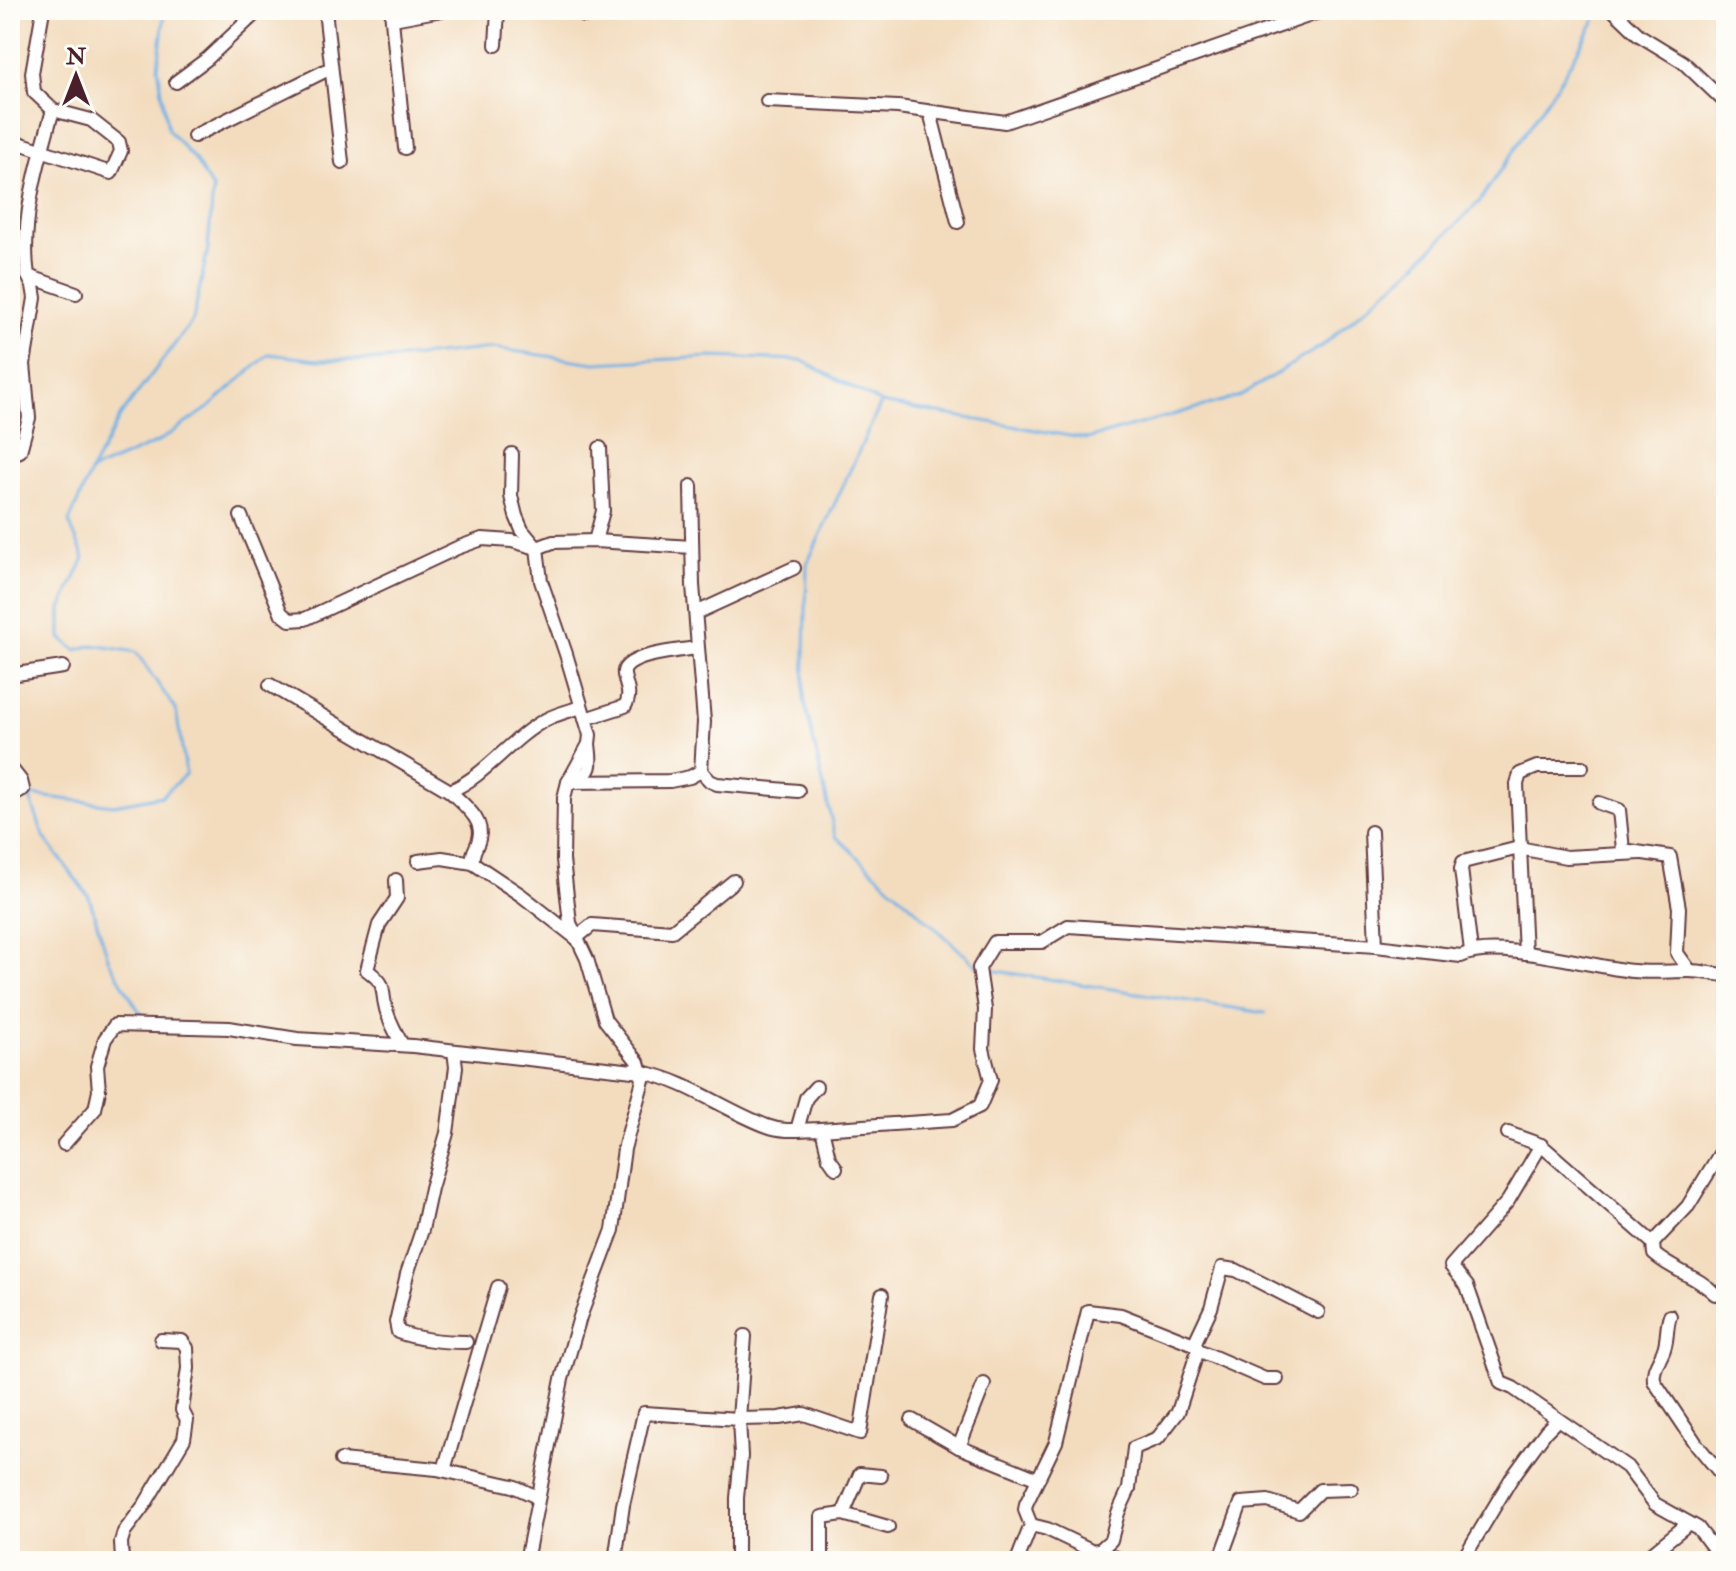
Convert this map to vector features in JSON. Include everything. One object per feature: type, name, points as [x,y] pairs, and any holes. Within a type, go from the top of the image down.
[{"type":"street","points":[[10,140],[111,173],[121,151],[119,142],[91,120],[53,110],[39,99],[31,83],[43,10]]},
{"type":"street","points":[[176,82],[207,59],[259,10]]},
{"type":"street","points":[[325,10],[342,162]]},
{"type":"street","points":[[405,148],[392,14],[442,10]]},
{"type":"street","points":[[496,45],[498,10]]},
{"type":"street","points":[[1242,14],[1280,10]]},
{"type":"street","points":[[767,101],[898,107],[1005,122],[1325,10]]},
{"type":"street","points":[[1615,12],[1639,35],[1683,62],[1726,103]]},
{"type":"street","points":[[194,136],[331,68]]},
{"type":"street","points":[[10,455],[20,451],[29,418],[24,364],[35,298],[28,276],[28,215],[53,110]]},
{"type":"street","points":[[930,112],[958,222]]},
{"type":"street","points":[[28,276],[76,293]]},
{"type":"street","points":[[595,541],[603,511],[600,448]]},
{"type":"street","points":[[512,454],[511,496],[516,516],[522,530],[537,548],[541,581],[590,735],[589,744],[564,798],[563,860],[570,923],[590,968],[605,1020],[638,1062],[642,1072],[641,1091],[624,1149],[613,1230],[580,1317],[562,1379],[526,1561]]},
{"type":"street","points":[[691,486],[697,648],[704,722],[701,771],[717,784],[798,791]]},
{"type":"street","points":[[241,516],[281,613],[290,620],[305,619],[482,539],[512,541],[537,548],[553,542],[595,541],[692,547]]},
{"type":"street","points":[[696,613],[794,568]]},
{"type":"street","points":[[450,791],[468,784],[546,719],[625,706],[629,693],[622,672],[632,662],[660,652],[697,648]]},
{"type":"street","points":[[10,675],[63,667]]},
{"type":"street","points":[[270,685],[450,791],[476,818],[480,830],[472,855],[473,863]]},
{"type":"street","points":[[10,767],[23,789],[10,796]]},
{"type":"street","points":[[1525,953],[1517,784],[1520,774],[1537,767],[1582,767]]},
{"type":"street","points":[[572,782],[670,781],[681,780],[701,771]]},
{"type":"street","points":[[1599,803],[1619,810],[1623,850],[1670,857],[1678,897],[1677,953],[1690,971]]},
{"type":"street","points":[[1371,832],[1376,946]]},
{"type":"street","points":[[1471,951],[1461,869],[1463,862],[1519,848],[1566,857],[1641,853]]},
{"type":"street","points":[[418,861],[442,858],[473,863],[576,938]]},
{"type":"street","points":[[396,880],[397,898],[379,925],[367,970],[380,979],[384,987],[386,1009],[402,1045]]},
{"type":"street","points":[[576,938],[592,925],[669,932],[734,881]]},
{"type":"street","points":[[64,1144],[95,1109],[99,1091],[97,1066],[105,1039],[115,1025],[229,1028],[297,1039],[402,1045],[642,1072],[675,1080],[768,1127],[797,1130],[952,1120],[980,1106],[991,1080],[983,1049],[985,1009],[979,968],[995,942],[1042,942],[1068,926],[1376,946],[1461,956],[1471,951],[1525,953],[1624,970],[1726,975]]},
{"type":"street","points":[[454,1051],[456,1067],[447,1133],[396,1322],[398,1332],[408,1336],[466,1342]]},
{"type":"street","points":[[797,1130],[806,1098],[816,1087]]},
{"type":"street","points":[[820,1129],[829,1158],[836,1168]]},
{"type":"street","points":[[1508,1133],[1541,1145],[1653,1243],[1654,1254],[1668,1266],[1691,1276],[1715,1294]]},
{"type":"street","points":[[1653,1243],[1688,1206],[1726,1144]]},
{"type":"street","points":[[1541,1145],[1508,1201],[1451,1266],[1467,1286],[1501,1383],[1513,1388],[1627,1467],[1662,1510],[1689,1523],[1707,1537],[1723,1561]]},
{"type":"street","points":[[1093,1551],[1111,1540],[1129,1489],[1134,1448],[1158,1438],[1178,1412],[1222,1268],[1236,1270],[1318,1312]]},
{"type":"street","points":[[444,1470],[498,1287]]},
{"type":"street","points":[[615,1561],[623,1505],[644,1413],[739,1419],[804,1414],[860,1433],[882,1295]]},
{"type":"street","points":[[1017,1561],[1031,1525],[1026,1504],[1056,1442],[1088,1311],[1121,1315],[1265,1379],[1277,1379]]},
{"type":"street","points":[[1670,1316],[1663,1351],[1654,1370],[1654,1381],[1697,1445],[1726,1480]]},
{"type":"street","points":[[737,1561],[741,1456],[739,1419],[745,1336]]},
{"type":"street","points":[[122,1561],[124,1532],[145,1504],[184,1439],[187,1420],[182,1410],[188,1368],[187,1348],[182,1341],[161,1340]]},
{"type":"street","points":[[959,1447],[984,1384]]},
{"type":"street","points":[[912,1420],[959,1447],[1038,1479]]},
{"type":"street","points":[[1462,1561],[1511,1479],[1557,1420]]},
{"type":"street","points":[[341,1460],[444,1470],[513,1486],[537,1497]]},
{"type":"street","points":[[843,1514],[860,1474],[881,1476]]},
{"type":"street","points":[[1220,1561],[1241,1503],[1268,1501],[1299,1511],[1320,1490],[1351,1489]]},
{"type":"street","points":[[822,1561],[822,1517],[843,1514],[888,1527]]},
{"type":"street","points":[[1642,1561],[1689,1523]]},
{"type":"street","points":[[1031,1525],[1126,1561]]},
{"type":"waterway","points":[[25,791],[29,795],[114,805],[162,796],[186,774],[176,710],[136,652],[93,645],[76,650],[61,638],[61,609],[84,558],[69,522],[91,471],[121,415],[193,320],[208,248],[213,190],[195,160],[168,130],[158,67],[165,10]]},
{"type":"waterway","points":[[91,471],[158,442],[207,409],[269,354],[318,360],[382,360],[493,348],[595,363],[711,357],[801,360],[881,403],[1087,439],[1240,396],[1323,345],[1409,271],[1480,201],[1563,76],[1601,10]]},
{"type":"waterway","points":[[881,403],[807,564],[804,699],[835,836],[977,966]]},
{"type":"waterway","points":[[29,795],[44,837],[89,897],[109,961],[149,1022]]},
{"type":"waterway","points":[[984,969],[1265,1013]]}]
